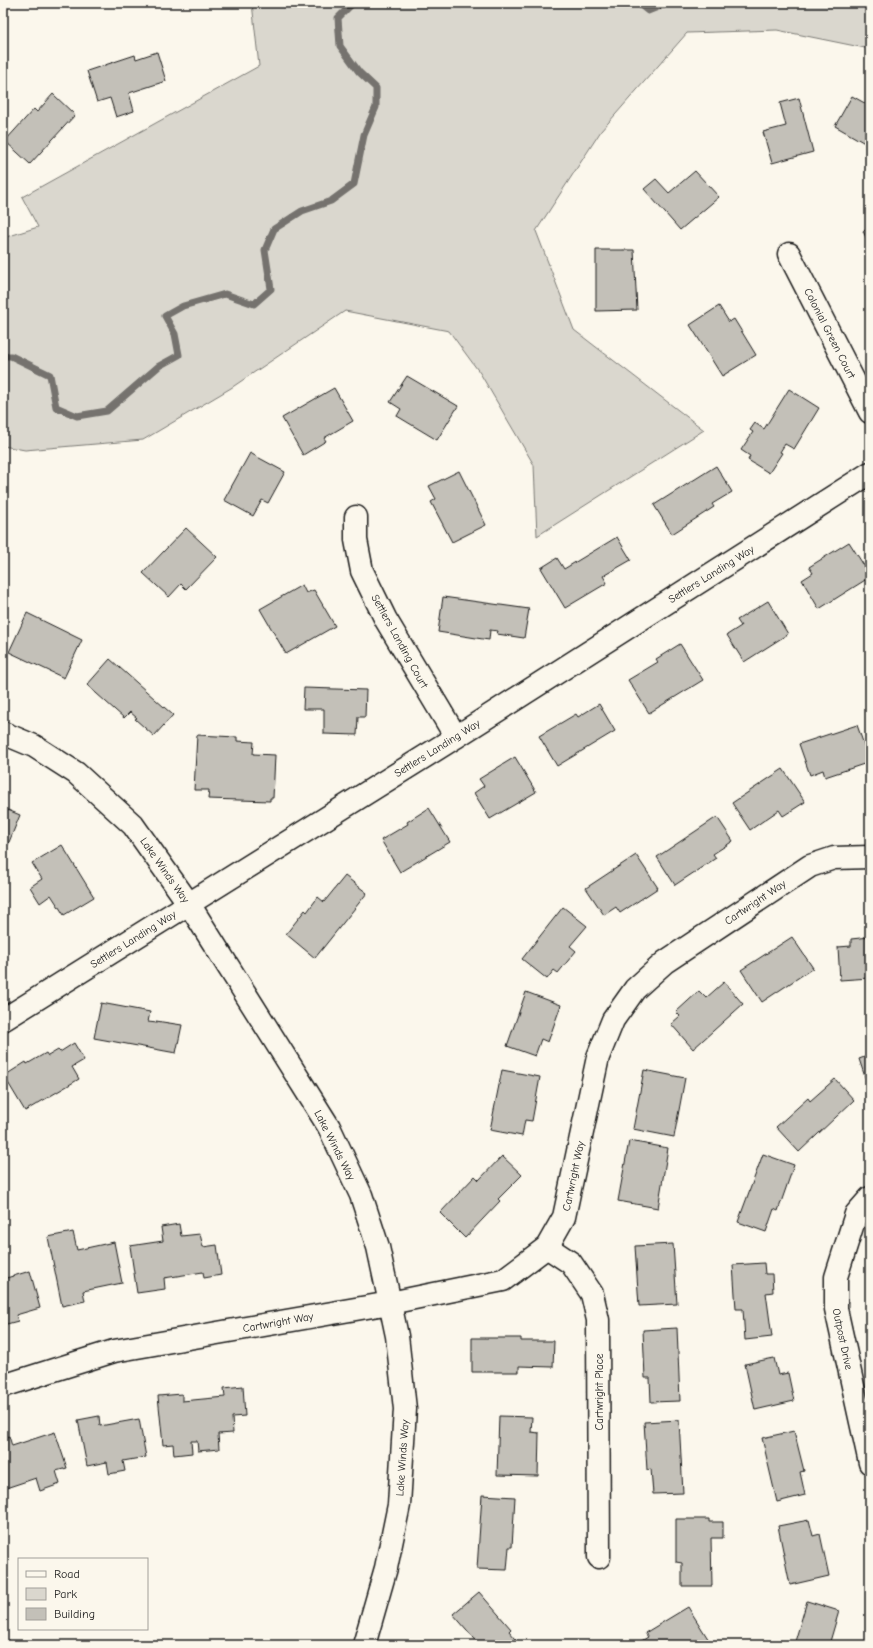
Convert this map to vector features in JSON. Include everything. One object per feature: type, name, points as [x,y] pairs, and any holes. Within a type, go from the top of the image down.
[{"type":"street","name":"Colonial Green Court","points":[[789,254],[870,412]]},
{"type":"street","name":"Settlers Landing Way","points":[[3,1020],[456,737],[870,473]]},
{"type":"street","name":"Settlers Landing Court","points":[[356,517],[356,540],[362,571],[386,620],[456,737]]},
{"type":"street","name":"Lake Winds Way","points":[[3,733],[34,746],[76,773],[133,825],[189,904],[328,1127],[361,1195],[378,1247],[397,1336],[405,1409],[399,1505],[386,1568],[364,1645]]},
{"type":"street","name":"Cartwright Way","points":[[3,1386],[114,1351],[390,1302],[504,1280],[547,1247],[564,1217],[598,1057],[613,1020],[635,989],[665,962],[810,866],[834,858],[870,857]]},
{"type":"street","name":"Outpost Drive","points":[[870,1198],[856,1214],[836,1276],[836,1309],[870,1463]]},
{"type":"street","name":"Cartwright Place","points":[[547,1247],[571,1263],[592,1294],[598,1320],[599,1557]]},
{"type":"green space","points":[[252,3],[870,3],[870,49],[777,30],[687,33],[601,131],[536,231],[574,330],[704,430],[537,536],[534,465],[480,373],[449,331],[345,311],[231,388],[143,440],[25,450],[3,446],[3,238],[38,227],[22,197],[259,66]]},
{"type":"building","points":[[157,52],[166,81],[129,93],[134,111],[116,117],[110,98],[97,102],[87,71],[135,55],[136,59]]},
{"type":"building","points":[[53,94],[75,115],[30,164],[5,141],[34,109],[37,112]]},
{"type":"building","points":[[852,96],[870,106],[870,146],[835,126]]},
{"type":"building","points":[[799,98],[813,152],[772,163],[763,132],[786,126],[780,103]]},
{"type":"building","points":[[695,171],[719,197],[680,230],[644,189],[656,179],[669,193]]},
{"type":"building","points":[[870,228],[870,246],[863,231]]},
{"type":"building","points":[[596,250],[634,250],[637,310],[596,311]]},
{"type":"building","points":[[719,306],[729,322],[734,319],[756,355],[722,376],[690,325]]},
{"type":"building","points":[[407,376],[458,406],[437,440],[397,416],[401,409],[390,402]]},
{"type":"building","points":[[334,388],[353,421],[324,438],[326,441],[303,455],[282,418]]},
{"type":"building","points":[[789,389],[819,408],[794,449],[785,444],[780,452],[782,453],[769,473],[748,460],[750,456],[741,450],[753,432],[750,430],[755,423],[764,429]]},
{"type":"building","points":[[250,453],[285,472],[268,503],[262,500],[253,516],[224,500]]},
{"type":"building","points":[[716,466],[732,492],[712,504],[714,507],[672,534],[654,505]]},
{"type":"building","points":[[459,471],[486,525],[452,542],[431,502],[436,499],[429,486]]},
{"type":"building","points":[[186,528],[217,557],[186,589],[181,584],[169,597],[143,573]]},
{"type":"building","points":[[617,537],[631,560],[603,576],[607,583],[565,608],[541,568],[557,558],[564,569]]},
{"type":"building","points":[[849,542],[870,577],[819,609],[802,580],[813,573],[809,567]]},
{"type":"building","points":[[302,585],[306,593],[314,590],[335,626],[286,654],[260,609]]},
{"type":"building","points":[[443,597],[529,609],[524,638],[497,634],[498,631],[490,630],[489,640],[438,632]]},
{"type":"building","points":[[768,601],[788,634],[744,662],[727,635],[741,626],[737,620]]},
{"type":"building","points":[[27,613],[82,640],[64,678],[9,652]]},
{"type":"building","points":[[680,644],[703,680],[649,713],[628,680],[658,662],[656,659]]},
{"type":"building","points":[[110,659],[173,715],[154,736],[135,719],[137,718],[130,712],[124,718],[87,685]]},
{"type":"building","points":[[304,688],[366,690],[365,717],[358,717],[357,735],[324,734],[324,709],[303,709]]},
{"type":"building","points":[[599,704],[615,731],[557,766],[539,736],[576,714],[578,717]]},
{"type":"building","points":[[857,725],[870,762],[825,777],[823,770],[810,775],[799,744]]},
{"type":"building","points":[[197,735],[237,737],[237,741],[254,742],[253,754],[275,755],[273,798],[270,798],[270,801],[208,799],[209,790],[194,790]]},
{"type":"building","points":[[515,757],[536,792],[490,819],[474,793],[484,786],[479,779]]},
{"type":"building","points":[[783,769],[805,802],[783,816],[779,810],[750,830],[732,803]]},
{"type":"building","points":[[3,808],[20,815],[7,847],[3,845]]},
{"type":"building","points":[[429,808],[450,842],[400,872],[381,840],[408,824],[407,822]]},
{"type":"building","points":[[717,817],[733,841],[713,854],[716,858],[675,885],[657,857]]},
{"type":"building","points":[[62,845],[94,897],[64,915],[51,895],[40,903],[30,887],[42,879],[32,863]]},
{"type":"building","points":[[636,855],[658,888],[620,913],[616,907],[604,915],[586,888]]},
{"type":"building","points":[[345,876],[367,893],[315,958],[286,934],[305,910],[307,912],[318,897],[324,902]]},
{"type":"building","points":[[563,907],[587,926],[570,946],[576,951],[558,973],[554,970],[547,979],[522,959]]},
{"type":"building","points":[[792,937],[813,968],[762,1002],[741,970]]},
{"type":"building","points":[[870,937],[870,978],[840,980],[838,947],[851,946],[851,939]]},
{"type":"building","points":[[724,982],[743,1004],[693,1049],[671,1024],[680,1016],[676,1012],[699,991],[706,998]]},
{"type":"building","points":[[526,992],[561,1005],[548,1042],[541,1039],[535,1056],[507,1046]]},
{"type":"building","points":[[101,1003],[150,1012],[148,1022],[157,1023],[156,1021],[182,1025],[176,1053],[94,1038]]},
{"type":"building","points":[[74,1043],[84,1060],[72,1067],[79,1079],[25,1111],[4,1076],[26,1062],[27,1064],[46,1053],[48,1056],[58,1050],[60,1052]]},
{"type":"building","points":[[870,1055],[870,1089],[869,1089],[859,1059]]},
{"type":"building","points":[[502,1070],[540,1077],[532,1121],[525,1120],[522,1136],[490,1130]]},
{"type":"building","points":[[644,1070],[685,1078],[674,1137],[633,1129]]},
{"type":"building","points":[[835,1079],[854,1100],[799,1152],[776,1127],[808,1098],[810,1101]]},
{"type":"building","points":[[629,1141],[668,1148],[658,1208],[618,1201]]},
{"type":"building","points":[[763,1154],[794,1165],[778,1211],[774,1209],[766,1232],[738,1222]]},
{"type":"building","points":[[502,1156],[522,1175],[498,1199],[500,1201],[465,1238],[440,1213],[475,1176],[479,1180]]},
{"type":"building","points":[[179,1224],[181,1236],[200,1234],[203,1247],[217,1245],[221,1275],[204,1278],[203,1272],[164,1278],[165,1289],[137,1293],[130,1246],[163,1241],[161,1227]]},
{"type":"building","points":[[73,1232],[77,1250],[114,1242],[122,1283],[83,1291],[85,1301],[62,1306],[48,1237]]},
{"type":"building","points":[[673,1244],[677,1304],[639,1306],[635,1246]]},
{"type":"building","points":[[764,1263],[765,1274],[772,1274],[773,1292],[766,1293],[772,1337],[745,1340],[743,1309],[736,1309],[733,1265]]},
{"type":"building","points":[[30,1271],[40,1308],[16,1315],[18,1321],[3,1325],[3,1279]]},
{"type":"building","points":[[677,1328],[680,1401],[651,1402],[650,1378],[645,1378],[643,1330]]},
{"type":"building","points":[[472,1338],[521,1338],[521,1341],[554,1341],[553,1367],[519,1366],[519,1372],[472,1372]]},
{"type":"building","points":[[774,1358],[778,1375],[788,1373],[794,1401],[755,1410],[745,1364]]},
{"type":"building","points":[[243,1386],[245,1416],[232,1417],[233,1433],[218,1434],[219,1449],[198,1451],[197,1441],[191,1441],[192,1453],[174,1455],[173,1444],[163,1445],[158,1396],[182,1394],[182,1401],[225,1397],[224,1388]]},
{"type":"building","points":[[99,1416],[100,1426],[139,1419],[146,1457],[123,1461],[125,1471],[109,1474],[107,1462],[87,1466],[78,1420]]},
{"type":"building","points":[[499,1416],[532,1417],[531,1432],[539,1433],[538,1476],[497,1475]]},
{"type":"building","points":[[679,1420],[683,1493],[653,1494],[651,1469],[647,1470],[644,1422]]},
{"type":"building","points":[[794,1431],[804,1471],[800,1472],[805,1495],[777,1502],[762,1438]]},
{"type":"building","points":[[55,1432],[67,1468],[56,1471],[60,1484],[40,1491],[36,1478],[3,1489],[3,1439],[9,1436],[12,1446]]},
{"type":"building","points":[[482,1495],[515,1497],[512,1547],[509,1547],[507,1570],[477,1569]]},
{"type":"building","points":[[676,1519],[709,1519],[709,1522],[723,1522],[723,1538],[711,1538],[712,1586],[682,1586],[682,1563],[676,1562]]},
{"type":"building","points":[[809,1520],[813,1536],[820,1534],[829,1576],[790,1585],[778,1526]]},
{"type":"building","points":[[479,1592],[511,1629],[509,1631],[521,1645],[480,1645],[453,1614]]},
{"type":"building","points":[[807,1601],[839,1611],[829,1645],[794,1645]]},
{"type":"building","points":[[688,1607],[712,1645],[635,1645],[648,1637],[645,1633]]},
{"type":"waterway","points":[[3,356],[11,356],[50,375],[56,407],[77,416],[107,411],[159,366],[179,355],[175,334],[165,316],[183,306],[225,294],[254,304],[271,289],[265,250],[274,229],[302,211],[331,201],[354,184],[364,135],[376,107],[376,88],[359,72],[340,46],[338,18],[353,3]]},
{"type":"waterway","points":[[638,3],[648,11],[668,3]]}]
